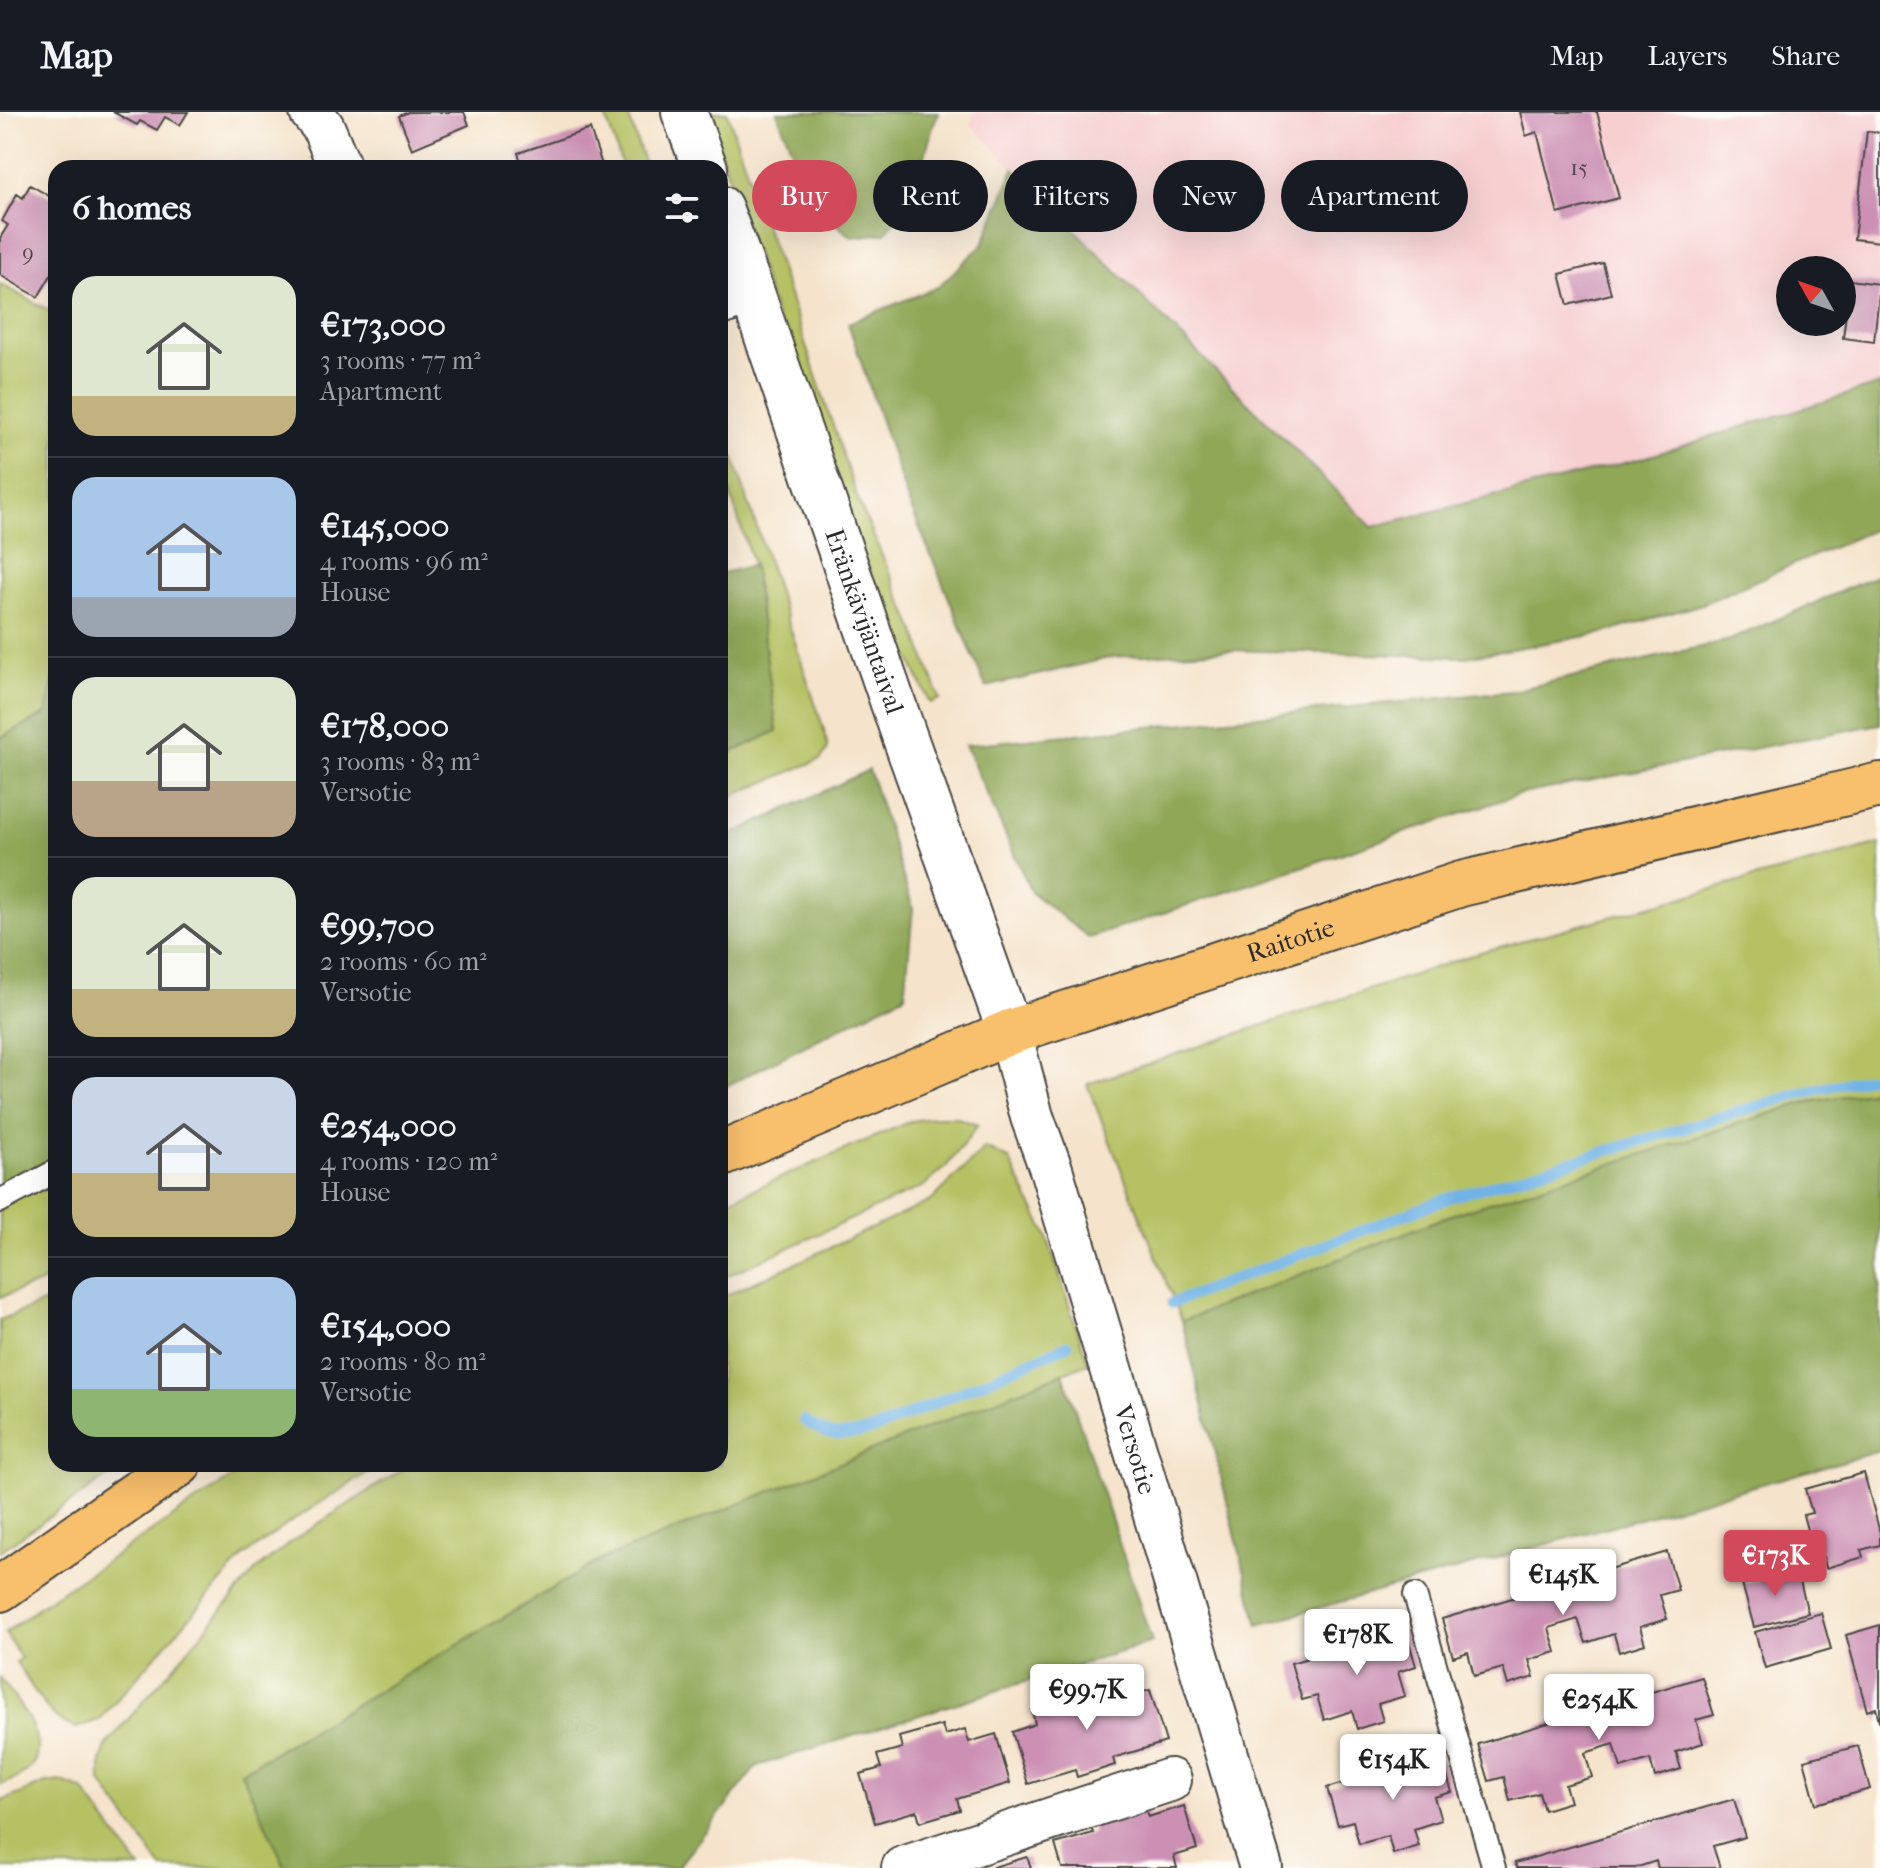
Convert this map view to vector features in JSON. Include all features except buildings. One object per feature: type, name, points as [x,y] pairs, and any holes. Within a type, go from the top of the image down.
[{"type":"main road","name":"Raitotie","points":[[728,1152],[1010,1032],[1461,884],[1880,785]]},
{"type":"main road","points":[[0,1589],[168,1472]]},
{"type":"street","points":[[311,112],[323,127],[337,160]]},
{"type":"street","points":[[684,112],[702,160]]},
{"type":"street","name":"Eränkävijäntaival","points":[[728,253],[736,298],[909,750],[1010,1032]]},
{"type":"street","name":"Versotie","points":[[1010,1032],[1032,1117],[1051,1169],[1261,1868]]},
{"type":"street","points":[[903,1868],[1170,1780]]},
{"type":"lane","points":[[0,1201],[48,1175]]},
{"type":"lane","points":[[1415,1595],[1494,1868]]},
{"type":"shaded area","points":[[973,112],[1880,112],[1880,384],[1640,459],[1372,527],[1078,232],[1137,232],[1137,160],[1006,160],[971,125]]},
{"type":"green space","points":[[604,112],[627,112],[643,160],[620,160]]},
{"type":"green space","points":[[707,112],[727,112],[752,186],[752,232],[768,232],[859,503],[913,626],[940,699],[930,703],[842,511],[728,174],[728,160],[723,160]]},
{"type":"green space","points":[[777,112],[939,112],[924,160],[873,160],[873,232],[885,233],[852,237],[846,232],[857,232],[857,160],[795,160]]},
{"type":"green space","points":[[1004,193],[1004,232],[1077,232],[1372,527],[1640,459],[1880,384],[1880,527],[1702,604],[1604,633],[1466,657],[1228,650],[1113,657],[986,687],[907,498],[848,323],[938,287],[983,244]]},
{"type":"green space","points":[[0,284],[48,310],[48,705],[46,714],[0,738]]},
{"type":"green space","points":[[728,441],[828,748],[821,759],[728,798],[728,754],[777,731],[753,565],[728,486]]},
{"type":"green space","points":[[753,565],[777,731],[728,754],[728,572]]},
{"type":"green space","points":[[1880,574],[1880,724],[1517,795],[1089,938],[1031,892],[965,745],[1512,691],[1730,640]]},
{"type":"green space","points":[[48,705],[48,1162],[0,1185],[0,738],[46,714]]},
{"type":"green space","points":[[869,770],[913,908],[905,995],[728,1085],[728,836]]},
{"type":"green space","points":[[1880,844],[1880,1090],[1804,1103],[1451,1215],[1182,1321],[1087,1084],[1484,951]]},
{"type":"green space","points":[[1880,1090],[1880,1451],[1258,1625],[1182,1321],[1451,1215],[1804,1103]]},
{"type":"green space","points":[[955,1117],[978,1125],[945,1168],[924,1186],[728,1275],[728,1201],[911,1121]]},
{"type":"green space","points":[[985,1148],[1009,1159],[1046,1234],[1088,1363],[601,1560],[242,1771],[286,1868],[162,1868],[101,1782],[101,1761],[107,1744],[257,1569],[302,1534],[399,1472],[728,1472],[728,1294],[931,1201]]},
{"type":"green space","points":[[48,1162],[48,1279],[0,1297],[0,1185]]},
{"type":"green space","points":[[48,1301],[48,1472],[114,1472],[0,1551],[0,1320]]},
{"type":"green space","points":[[1063,1373],[1152,1642],[757,1766],[677,1868],[286,1868],[241,1772],[601,1560]]},
{"type":"green space","points":[[240,1472],[369,1472],[244,1556],[99,1720],[76,1728],[57,1718],[41,1701],[16,1662],[21,1658],[5,1633],[40,1606]]},
{"type":"green space","points":[[0,1678],[31,1725],[37,1751],[33,1763],[23,1774],[0,1785]]},
{"type":"green space","points":[[60,1781],[83,1790],[140,1868],[0,1868],[0,1802],[46,1783]]},
{"type":"waterway","points":[[1172,1303],[1448,1198],[1802,1093],[1880,1075]]},
{"type":"waterway","points":[[804,1420],[830,1434],[855,1434],[876,1429],[1068,1345]]}]
